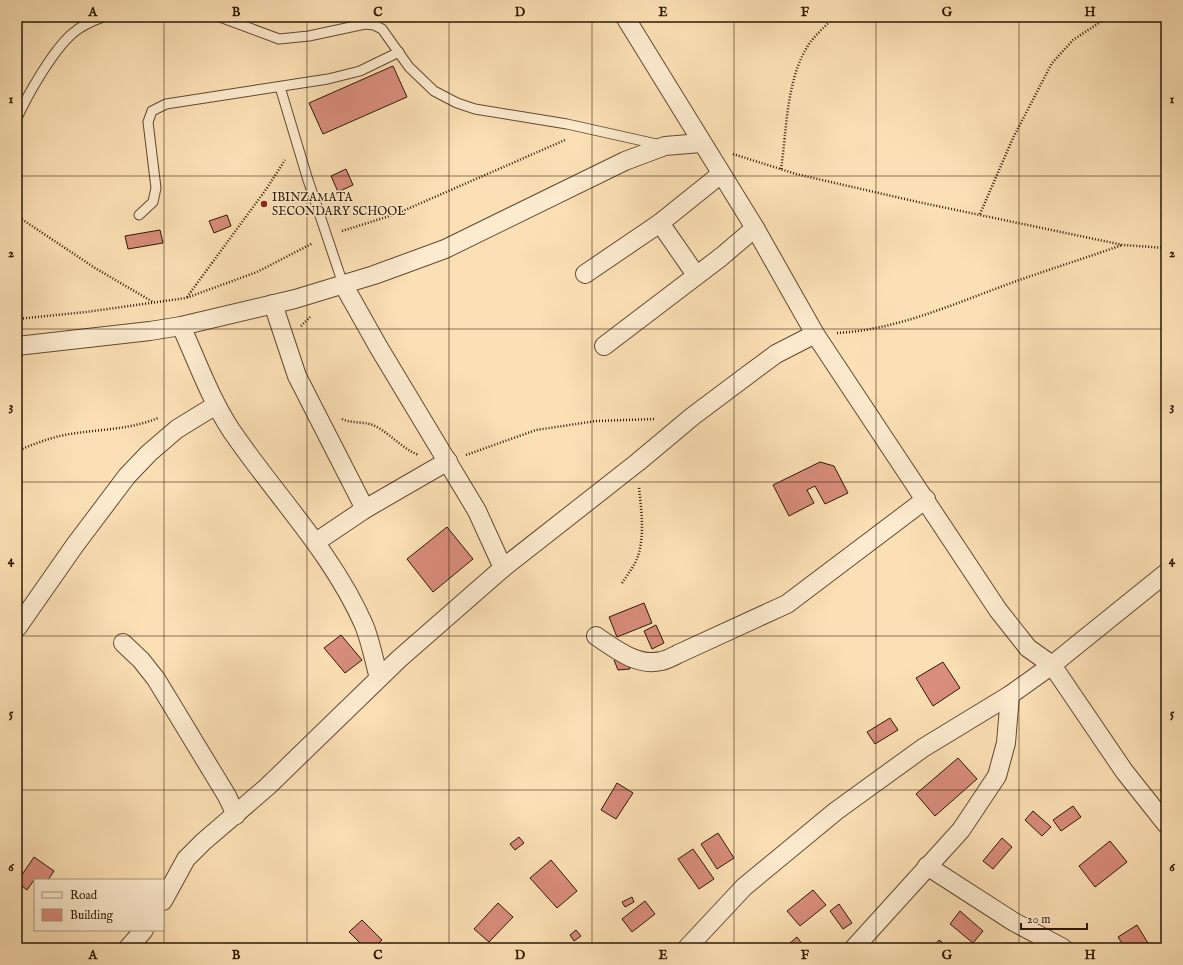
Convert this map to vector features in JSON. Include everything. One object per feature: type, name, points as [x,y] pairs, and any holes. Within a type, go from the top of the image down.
[{"type":"street","points":[[625,17],[701,143],[755,228],[815,334],[926,499],[998,610],[1028,648],[1052,665],[1124,771],[1166,824]]},
{"type":"street","points":[[17,346],[143,332],[181,326],[273,304],[381,273],[445,249],[625,161],[665,146],[701,143]]},
{"type":"street","points":[[585,274],[660,223],[721,174]]},
{"type":"street","points":[[660,223],[696,275]]},
{"type":"street","points":[[604,346],[755,228]]},
{"type":"street","points":[[343,284],[379,348],[477,511],[503,568]]},
{"type":"street","points":[[273,304],[297,376],[365,509]]},
{"type":"street","points":[[181,326],[216,405],[232,430],[316,542],[339,577],[362,621],[379,678]]},
{"type":"street","points":[[164,899],[186,859],[203,842],[267,787],[379,678],[503,568],[638,462],[693,416],[749,374],[776,354],[815,334]]},
{"type":"street","points":[[17,628],[75,545],[127,476],[149,453],[177,429],[216,405]]},
{"type":"street","points":[[316,542],[365,509],[448,461]]},
{"type":"street","points":[[596,636],[620,653],[642,661],[661,661],[678,654],[787,604],[926,499]]},
{"type":"street","points":[[687,948],[744,887],[836,811],[924,748],[1010,695],[1052,665],[1166,573]]},
{"type":"street","points":[[123,643],[141,660],[156,679],[227,796],[236,815]]},
{"type":"street","points":[[854,948],[961,830],[997,776],[1006,743],[1010,695]]},
{"type":"street","points":[[928,866],[1014,922],[1063,948]]},
{"type":"street","points":[[128,948],[143,931]]},
{"type":"lane","points":[[17,118],[62,42],[85,24],[103,17]]},
{"type":"lane","points":[[220,17],[280,39],[290,39],[357,26],[370,21],[382,29],[409,67],[434,91],[458,103],[475,109],[589,129],[665,146]]},
{"type":"lane","points":[[139,215],[155,197],[156,188],[148,122],[154,109],[166,104],[328,79],[360,71],[399,52]]},
{"type":"lane","points":[[280,87],[343,284]]},
{"type":"path","points":[[781,169],[792,94],[798,68],[810,44],[834,17]]},
{"type":"path","points":[[980,214],[1013,138],[1052,63],[1073,40],[1108,17]]},
{"type":"path","points":[[17,319],[79,313],[186,298],[257,272],[327,236],[396,214],[589,129]]},
{"type":"path","points":[[186,298],[268,188],[297,143]]},
{"type":"path","points":[[701,143],[781,169],[918,202],[1123,245],[1166,248]]},
{"type":"path","points":[[17,216],[90,264],[153,302]]},
{"type":"path","points":[[815,334],[864,332],[932,314],[996,289],[1123,245]]},
{"type":"path","points":[[290,356],[292,341],[297,330],[312,314]]},
{"type":"path","points":[[312,405],[353,423],[374,425],[413,453],[448,461],[536,430],[596,421],[662,418]]},
{"type":"path","points":[[17,452],[50,439],[69,434],[134,426],[161,416]]},
{"type":"path","points":[[622,583],[638,557],[640,548],[642,523],[638,462]]},
{"type":"building","points":[[393,66],[407,97],[323,134],[309,103]]},
{"type":"building","points":[[346,169],[353,185],[338,192],[331,176]]},
{"type":"building","points":[[227,215],[231,226],[214,233],[209,221]]},
{"type":"building","points":[[160,230],[163,243],[128,249],[125,236]]},
{"type":"building","points":[[820,462],[834,466],[848,493],[825,504],[815,486],[807,490],[814,503],[789,516],[773,485]]},
{"type":"building","points":[[447,527],[473,559],[433,592],[407,559]]},
{"type":"building","points":[[644,603],[652,623],[617,637],[609,617]]},
{"type":"building","points":[[656,625],[664,643],[652,649],[644,631]]},
{"type":"building","points":[[341,635],[362,660],[345,673],[324,648]]},
{"type":"building","points":[[624,656],[630,669],[618,670],[614,660]]},
{"type":"building","points":[[943,662],[960,688],[933,706],[916,678]]},
{"type":"building","points":[[890,718],[898,730],[875,744],[867,732]]},
{"type":"building","points":[[958,758],[977,779],[935,816],[916,794]]},
{"type":"building","points":[[617,783],[633,793],[616,819],[601,810]]},
{"type":"building","points":[[1073,806],[1081,817],[1061,831],[1053,820]]},
{"type":"building","points":[[1033,811],[1051,827],[1042,836],[1025,820]]},
{"type":"building","points":[[718,833],[734,858],[717,869],[701,844]]},
{"type":"building","points":[[519,837],[524,843],[515,850],[510,844]]},
{"type":"building","points":[[1002,838],[1012,847],[993,869],[983,861]]},
{"type":"building","points":[[1110,841],[1127,862],[1095,887],[1079,866]]},
{"type":"building","points":[[693,849],[714,879],[699,889],[678,859]]},
{"type":"building","points":[[34,857],[54,871],[49,879],[34,879],[27,890],[17,882]]},
{"type":"building","points":[[551,860],[577,891],[557,908],[530,878]]},
{"type":"building","points":[[813,890],[826,905],[800,926],[787,911]]},
{"type":"building","points":[[632,897],[634,902],[625,907],[622,902]]},
{"type":"building","points":[[645,901],[655,914],[632,932],[622,919]]},
{"type":"building","points":[[498,903],[513,917],[489,942],[474,929]]},
{"type":"building","points":[[839,904],[852,923],[843,929],[830,911]]},
{"type":"building","points":[[960,911],[983,931],[973,943],[950,924]]},
{"type":"building","points":[[362,920],[382,940],[373,948],[365,948],[349,932]]},
{"type":"building","points":[[1137,925],[1151,948],[1125,948],[1118,937]]},
{"type":"building","points":[[576,930],[581,936],[574,941],[570,935]]},
{"type":"building","points":[[797,937],[805,948],[783,948],[790,943]]},
{"type":"building","points":[[939,940],[950,948],[932,948]]},
{"type":"place","name":"IBINZAMATA SECONDARY SCHOOL","points":[[264,204]]}]
